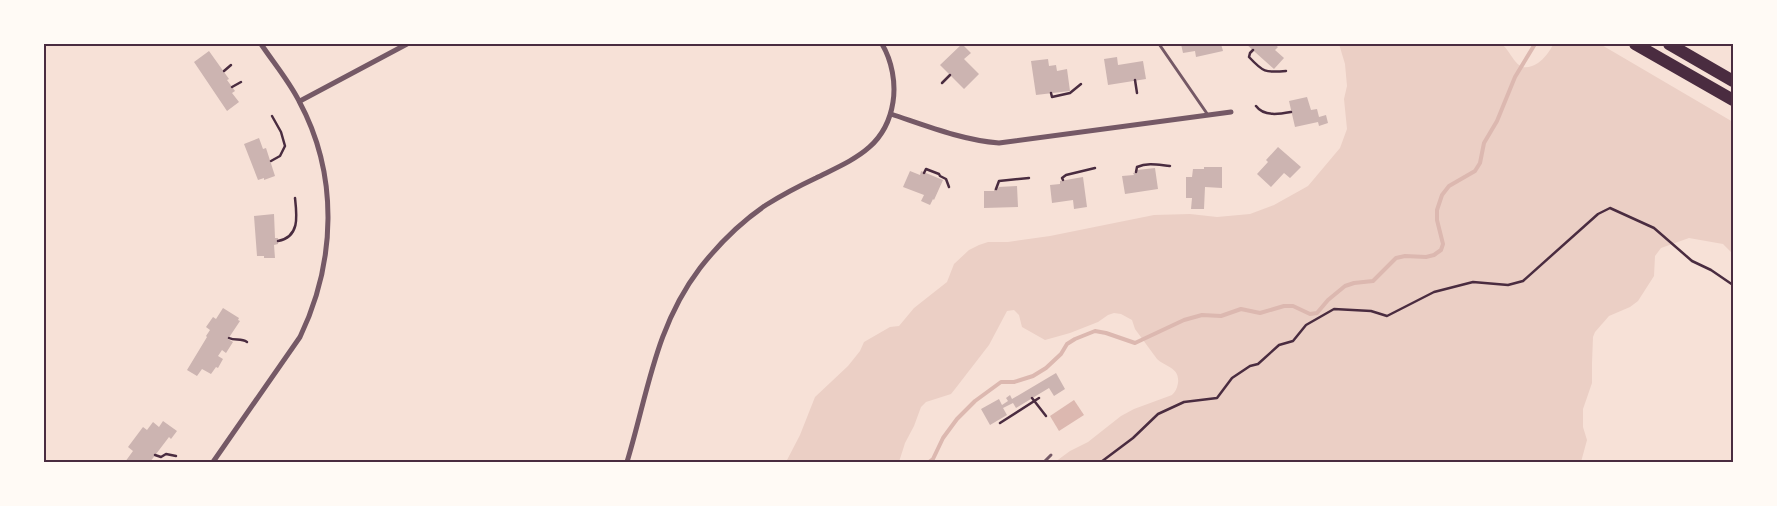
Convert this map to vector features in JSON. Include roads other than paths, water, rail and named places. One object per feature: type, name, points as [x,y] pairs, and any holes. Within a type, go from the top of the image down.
[{"type":"highway","points":[[1635,44],[1733,100]]},
{"type":"highway","points":[[1669,44],[1733,81]]},
{"type":"street","points":[[213,462],[300,337],[311,314],[318,291],[327,244],[328,198],[314,136],[300,101],[260,44]]},
{"type":"street","points":[[300,101],[407,44]]},
{"type":"street","points":[[627,462],[654,360],[662,337],[684,292],[700,269],[718,247],[764,207],[788,192],[852,161],[874,143],[884,128],[891,114],[894,81],[891,63],[882,44]]},
{"type":"street","points":[[891,114],[960,137],[980,142],[999,143],[1231,112]]},
{"type":"lane","points":[[1159,44],[1208,115]]},
{"type":"lane","points":[[1044,462],[1051,455]]},
{"type":"waterway","points":[[929,462],[933,459],[943,438],[957,419],[975,401],[1001,382],[1014,382],[1033,376],[1046,368],[1061,354],[1067,344],[1075,339],[1095,331],[1135,343],[1184,320],[1202,315],[1221,316],[1241,309],[1260,313],[1284,306],[1293,306],[1310,314],[1317,313],[1328,300],[1345,286],[1373,281],[1396,258],[1434,255],[1441,250],[1443,244],[1437,220],[1437,210],[1442,195],[1449,186],[1475,171],[1480,163],[1484,143],[1497,121],[1515,77],[1535,44]]}]
